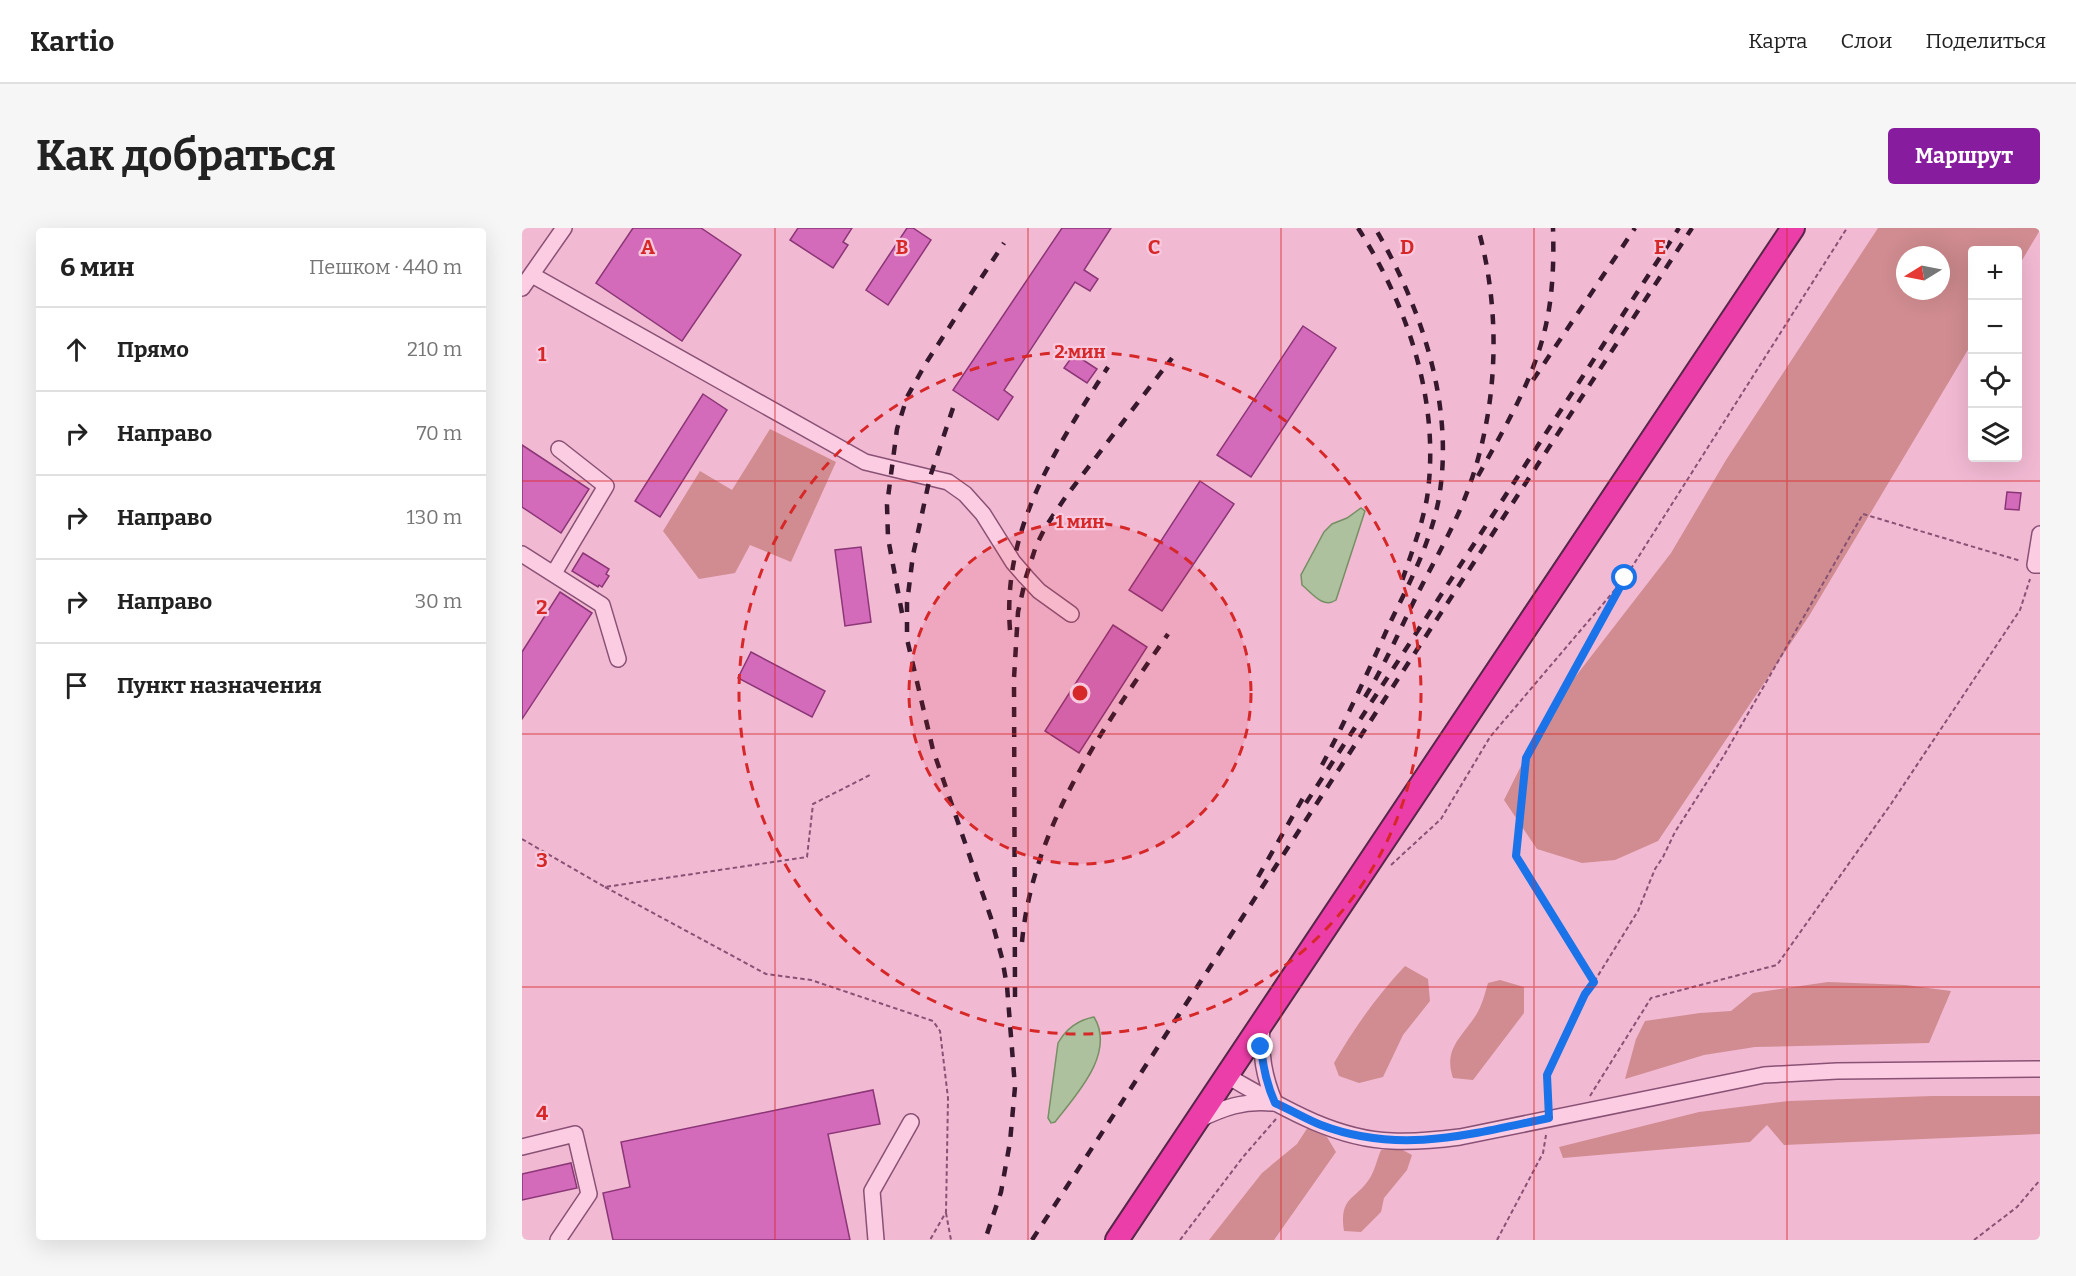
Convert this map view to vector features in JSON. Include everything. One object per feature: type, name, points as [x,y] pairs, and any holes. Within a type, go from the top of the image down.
[{"type":"highway","points":[[1117,1240],[1793,228]]},
{"type":"street","points":[[522,288],[564,228]]},
{"type":"street","points":[[532,275],[865,462],[948,482],[965,494],[983,514],[1013,562],[1039,591],[1071,614]]},
{"type":"street","points":[[554,573],[606,486],[559,449]]},
{"type":"street","points":[[2037,565],[2040,534]]},
{"type":"street","points":[[522,554],[602,605],[618,659]]},
{"type":"street","points":[[1263,1023],[1262,1066],[1267,1085],[1281,1106]]},
{"type":"street","points":[[1227,1076],[1321,1125],[1360,1137],[1389,1141],[1424,1141],[1461,1137],[1764,1075],[1837,1071],[2040,1069]]},
{"type":"street","points":[[1198,1120],[1222,1108],[1241,1103],[1258,1102],[1281,1106]]},
{"type":"street","points":[[876,1240],[872,1191],[911,1122]]},
{"type":"street","points":[[522,1147],[575,1134],[589,1194],[558,1240]]},
{"type":"path","points":[[1594,982],[1516,856],[1526,758],[1625,578],[1847,228]]},
{"type":"path","points":[[1497,1240],[1543,1153],[1549,1118],[1547,1075],[1585,994],[1638,911],[1655,869],[1675,832],[1723,757],[1863,514],[2037,565],[2020,610],[1892,804],[1777,965],[1651,998],[1579,1112]]},
{"type":"path","points":[[1388,867],[1441,819],[1490,737],[1625,578]]},
{"type":"path","points":[[605,887],[807,857],[813,804],[870,775]]},
{"type":"path","points":[[522,839],[605,887],[766,974],[811,980],[933,1021],[940,1031],[948,1098],[946,1212],[951,1240]]},
{"type":"path","points":[[1180,1240],[1281,1106]]},
{"type":"path","points":[[1974,1240],[2017,1207],[2040,1180]]},
{"type":"path","points":[[930,1240],[946,1212]]},
{"type":"shaded area","points":[[1878,228],[2040,228],[2022,260],[2022,246],[1968,246],[1968,350],[1809,616],[1658,841],[1615,860],[1582,863],[1537,849],[1504,800],[1548,712],[1671,553],[1726,460]]},
{"type":"shaded area","points":[[770,429],[836,462],[791,562],[750,545],[735,573],[699,579],[663,531],[700,471],[732,490]]},
{"type":"shaded area","points":[[1361,508],[1365,511],[1336,600],[1327,603],[1314,596],[1302,585],[1301,575],[1324,532],[1332,524],[1347,518]]},
{"type":"shaded area","points":[[1405,966],[1428,979],[1430,1001],[1403,1035],[1383,1077],[1359,1083],[1339,1076],[1334,1063],[1358,1025]]},
{"type":"shaded area","points":[[1500,980],[1524,987],[1524,1013],[1473,1080],[1453,1078],[1450,1059],[1455,1044],[1478,1011],[1488,983]]},
{"type":"shaded area","points":[[1828,982],[1906,985],[1951,991],[1929,1043],[1755,1047],[1704,1055],[1625,1079],[1636,1039],[1645,1021],[1731,1011],[1753,993]]},
{"type":"shaded area","points":[[1094,1017],[1100,1031],[1097,1059],[1082,1086],[1055,1122],[1051,1123],[1048,1118],[1058,1043],[1073,1026]]},
{"type":"shaded area","points":[[1932,1096],[2040,1096],[2040,1134],[1784,1145],[1767,1125],[1750,1142],[1563,1158],[1559,1147],[1699,1112],[1789,1101]]},
{"type":"shaded area","points":[[1308,1127],[1327,1137],[1336,1152],[1274,1240],[1209,1240],[1262,1173],[1297,1144]]},
{"type":"shaded area","points":[[1397,1147],[1412,1155],[1407,1170],[1384,1198],[1381,1212],[1361,1232],[1344,1231],[1343,1220],[1346,1205],[1370,1178],[1381,1150]]},
{"type":"building","points":[[633,228],[701,228],[741,255],[682,341],[596,283]]},
{"type":"building","points":[[798,228],[852,228],[843,242],[848,245],[833,268],[790,240]]},
{"type":"building","points":[[907,228],[913,228],[931,240],[888,305],[866,290]]},
{"type":"building","points":[[1062,228],[1111,228],[1084,270],[1098,279],[1090,291],[1075,282],[1004,390],[1013,397],[998,420],[953,390]]},
{"type":"building","points":[[1303,326],[1336,348],[1251,477],[1217,455]]},
{"type":"building","points":[[1074,354],[1097,369],[1087,383],[1064,368]]},
{"type":"building","points":[[703,394],[727,410],[660,517],[635,501]]},
{"type":"building","points":[[522,445],[589,489],[561,533],[522,507]]},
{"type":"building","points":[[1200,481],[1234,504],[1162,611],[1129,590]]},
{"type":"building","points":[[2007,492],[2021,493],[2019,510],[2005,509]]},
{"type":"building","points":[[861,547],[871,622],[845,626],[835,550]]},
{"type":"building","points":[[583,553],[609,569],[606,574],[609,576],[602,587],[599,585],[598,587],[572,571]]},
{"type":"building","points":[[560,592],[592,613],[522,719],[522,652]]},
{"type":"building","points":[[1113,625],[1147,647],[1079,753],[1045,731]]},
{"type":"building","points":[[751,652],[825,691],[812,717],[738,678]]},
{"type":"building","points":[[873,1090],[880,1124],[828,1134],[850,1240],[613,1240],[603,1193],[630,1187],[621,1142]]},
{"type":"building","points":[[571,1163],[577,1188],[522,1200],[522,1174]]},
{"type":"railway","points":[[1358,228],[1392,290],[1405,323],[1425,392],[1430,463],[1427,498],[1402,581]]},
{"type":"railway","points":[[1322,765],[1357,696],[1424,550],[1438,503],[1442,467],[1442,432],[1431,360],[1407,291],[1375,228]]},
{"type":"railway","points":[[1365,697],[1386,660],[1457,517],[1474,472],[1483,438],[1493,368],[1493,333],[1491,297],[1478,228]]},
{"type":"railway","points":[[1478,476],[1518,401],[1542,341],[1552,286],[1553,228]]},
{"type":"railway","points":[[1533,380],[1635,228]]},
{"type":"railway","points":[[1306,803],[1679,228]]},
{"type":"railway","points":[[1032,1240],[1692,228]]},
{"type":"railway","points":[[902,613],[888,538],[887,505],[897,429],[907,397],[926,363],[1004,243]]},
{"type":"railway","points":[[1015,997],[1014,678],[1018,612],[1026,577],[1036,546],[1046,526],[1067,495],[1172,358]]},
{"type":"railway","points":[[1010,630],[1010,593],[1015,558],[1036,491],[1052,459],[1108,367]]},
{"type":"railway","points":[[953,408],[930,477],[913,555],[907,603],[907,639],[933,750],[991,918],[1007,986],[1015,1087],[1010,1142],[1001,1192],[985,1240]]},
{"type":"railway","points":[[1022,942],[1029,899],[1040,858],[1056,818],[1097,741],[1168,634]]},
{"type":"railway","points":[[1258,877],[1307,791]]},
{"type":"route","points":[[1261,1047],[1262,1066],[1275,1103],[1321,1125],[1360,1137],[1389,1141],[1424,1141],[1461,1137],[1549,1118],[1547,1075],[1585,994],[1594,982],[1516,856],[1526,758],[1625,578]]}]
